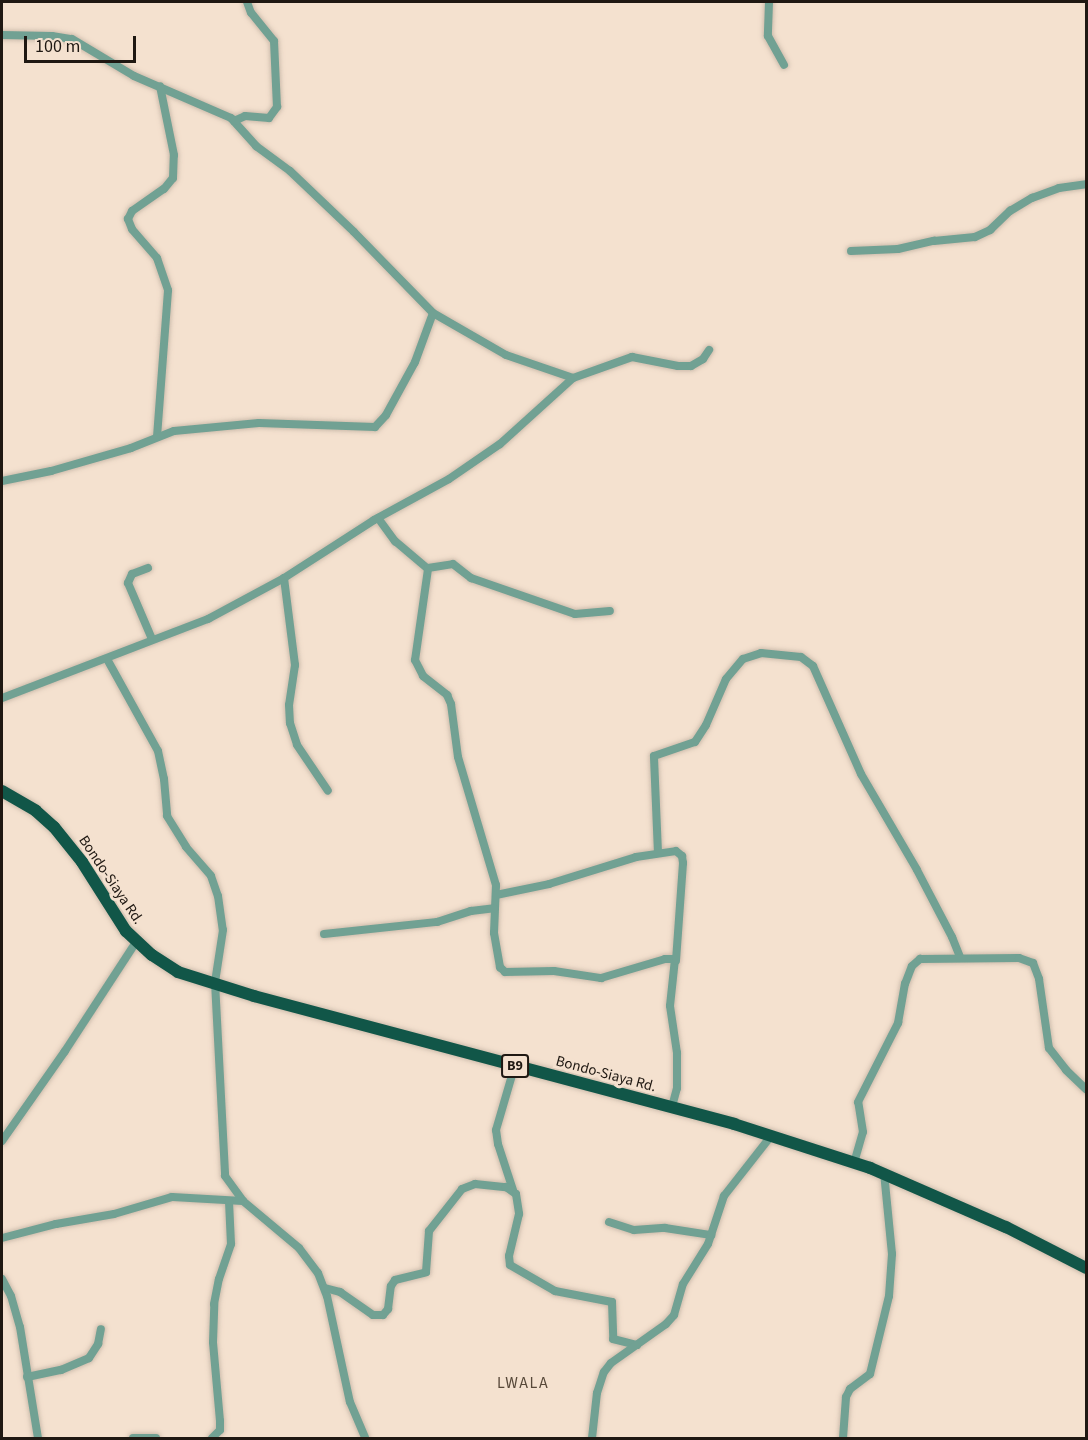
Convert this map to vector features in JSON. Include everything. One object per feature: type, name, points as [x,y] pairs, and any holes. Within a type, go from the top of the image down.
[{"type":"highway","name":"Bondo-Siaya Rd.","points":[[2,790],[36,811],[62,835],[136,942],[178,972],[254,996],[672,1107],[854,1163],[884,1173],[1006,1227],[1086,1268]]},
{"type":"street","points":[[234,121],[245,116],[269,117],[277,107],[274,41],[251,13],[247,2]]},
{"type":"street","points":[[769,2],[768,36],[784,65]]},
{"type":"street","points":[[2,35],[65,37],[134,76],[211,107],[234,121],[256,146],[290,171],[354,232],[433,313],[506,355],[573,378]]},
{"type":"street","points":[[157,437],[168,290],[157,258],[132,229],[128,219],[132,211],[164,189],[173,178],[172,147],[160,86]]},
{"type":"street","points":[[850,251],[898,249],[934,241],[975,237],[990,230],[1010,211],[1032,198],[1059,188],[1086,184]]},
{"type":"street","points":[[2,481],[61,468],[131,448],[174,431],[259,423],[375,427],[386,415],[415,362],[433,313]]},
{"type":"street","points":[[2,698],[208,619],[285,578],[378,518],[438,486],[500,444],[573,378],[632,357],[678,366],[691,366],[703,359],[709,350]]},
{"type":"street","points":[[378,518],[395,541],[428,568],[453,564],[476,580],[575,614],[610,611]]},
{"type":"street","points":[[148,568],[132,574],[128,583],[152,639]]},
{"type":"street","points":[[428,568],[415,660],[423,676],[450,699],[458,758],[494,876],[496,952],[500,967],[505,972],[554,971],[606,978],[665,959],[676,961]]},
{"type":"street","points":[[285,578],[295,665],[289,705],[290,723],[297,745],[328,791]]},
{"type":"street","points":[[657,853],[654,756],[695,742],[706,725],[726,679],[743,660],[761,653],[801,657],[813,666],[852,756],[917,870],[960,957]]},
{"type":"street","points":[[107,659],[158,751],[164,778],[167,816],[186,847],[206,868],[215,882],[223,930],[215,982],[224,1170],[228,1182],[243,1201],[307,1257],[325,1288],[350,1401],[366,1438]]},
{"type":"street","points":[[496,895],[549,884],[657,853],[676,851],[682,856],[676,961],[670,1006],[676,1053],[677,1088],[672,1107]]},
{"type":"street","points":[[324,934],[437,922],[471,911],[494,908]]},
{"type":"street","points":[[2,1141],[65,1051],[136,942]]},
{"type":"street","points":[[854,1163],[863,1132],[858,1102],[898,1023],[905,984],[912,966],[920,959],[1026,958],[1033,963],[1039,980],[1049,1048],[1066,1070],[1086,1089]]},
{"type":"street","points":[[515,1065],[496,1130],[519,1214],[509,1256],[510,1265],[550,1289],[612,1302],[613,1339],[637,1345]]},
{"type":"street","points":[[592,1438],[597,1393],[604,1372],[611,1363],[674,1315],[683,1284],[702,1257],[723,1196],[751,1165],[771,1136]]},
{"type":"street","points":[[843,1438],[846,1397],[850,1389],[870,1374],[889,1296],[892,1254],[884,1173]]},
{"type":"street","points":[[325,1288],[340,1292],[373,1315],[383,1315],[388,1309],[390,1286],[395,1280],[426,1272],[429,1231],[462,1189],[475,1184],[513,1190]]},
{"type":"street","points":[[2,1238],[56,1224],[114,1214],[172,1197],[191,1196],[243,1201]]},
{"type":"street","points":[[212,1438],[220,1430],[213,1342],[214,1304],[219,1279],[231,1244],[229,1201]]},
{"type":"street","points":[[609,1222],[634,1230],[665,1228],[711,1235]]},
{"type":"street","points":[[2,1278],[11,1296],[20,1327],[38,1438]]},
{"type":"street","points":[[27,1377],[61,1370],[89,1358],[98,1344],[101,1329]]},
{"type":"street","points":[[133,1438],[156,1438]]},
{"type":"district","name":"LWALA","points":[[523,1383]]}]
